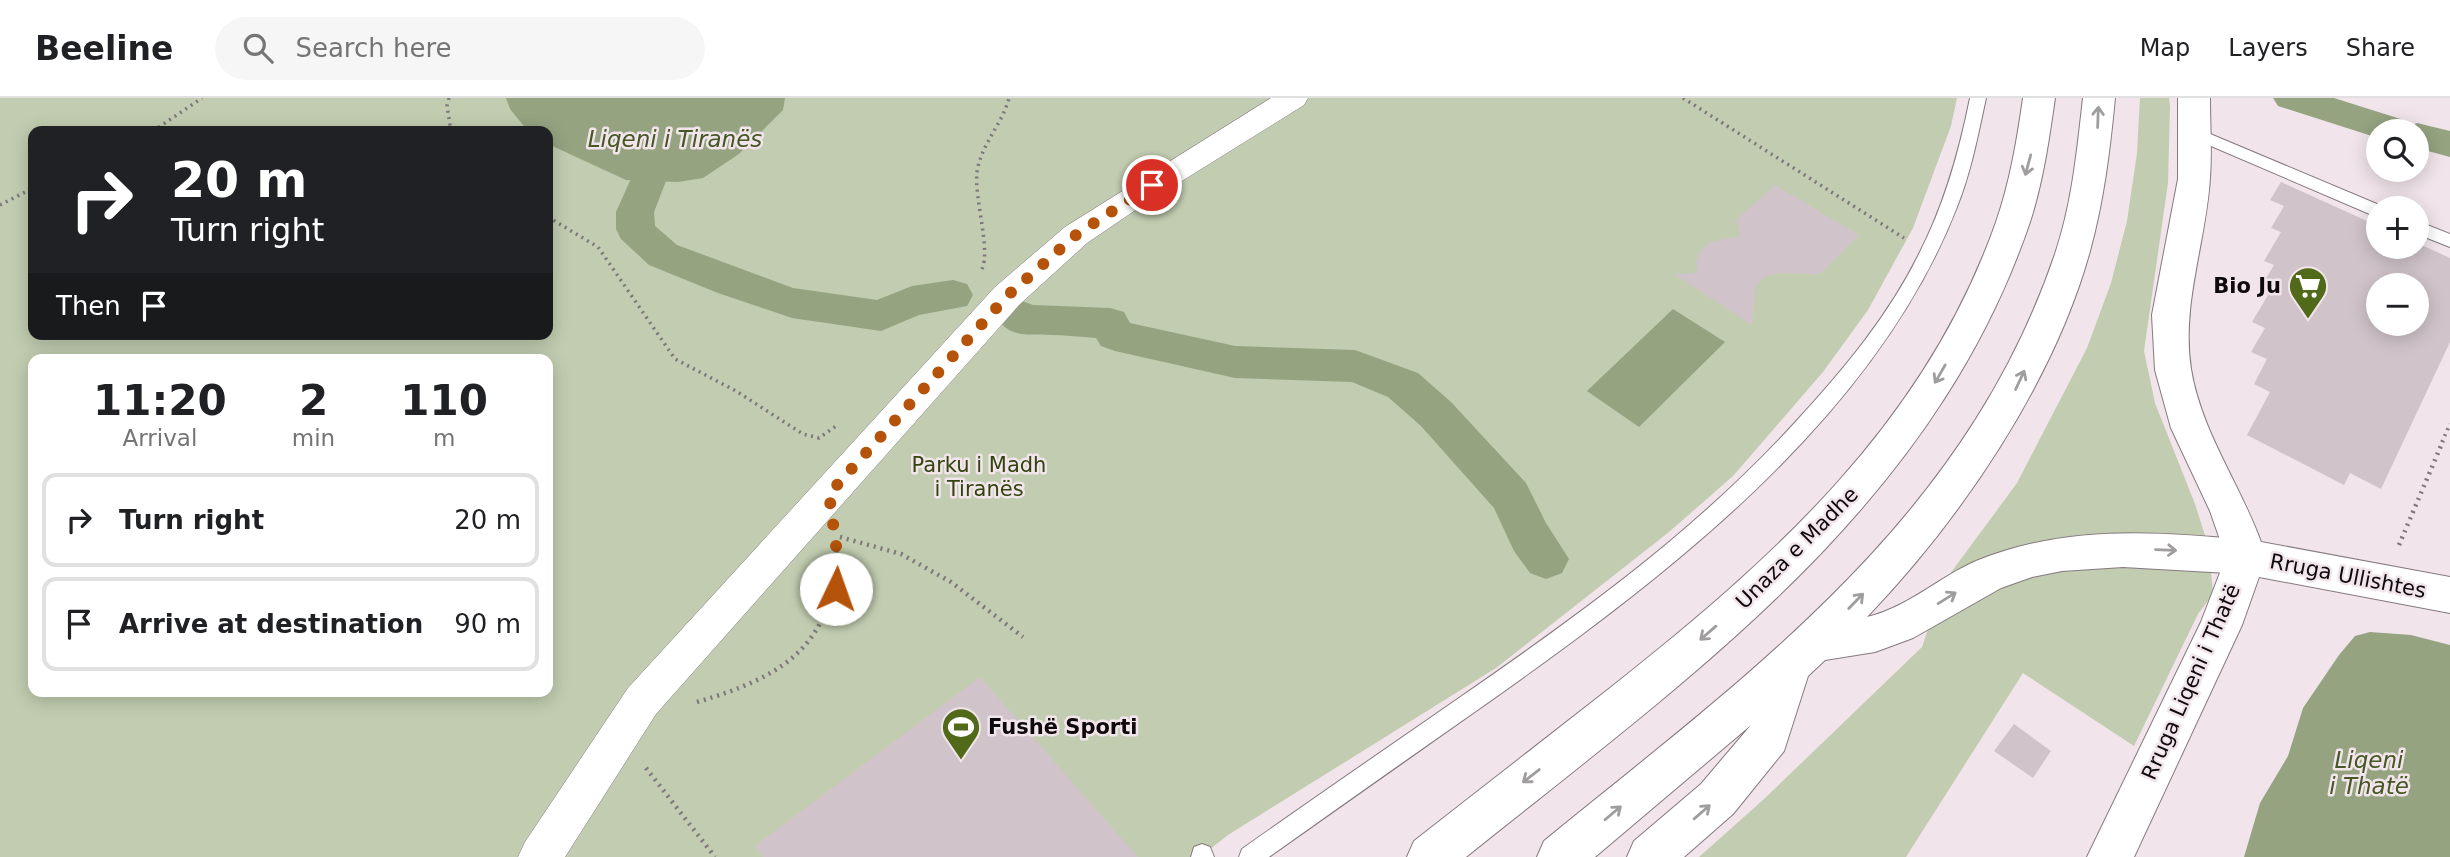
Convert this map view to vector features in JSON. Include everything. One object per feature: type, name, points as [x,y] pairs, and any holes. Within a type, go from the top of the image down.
[{"type":"main road","name":"Unaza e Madhe","points":[[1430,857],[1688,651],[1812,539],[1853,494],[1892,445],[1933,386],[1993,276],[2016,211],[2036,134],[2039,98]]},
{"type":"main road","points":[[1560,857],[1802,654],[1900,555],[1982,443],[2018,386],[2067,271],[2085,207],[2098,135],[2099,98]]},
{"type":"main road","name":"Rruga Liqeni i Thatë","points":[[2110,857],[2221,625],[2246,557],[2230,511],[2190,428],[2178,395],[2173,370],[2171,315],[2194,179],[2194,98]]},
{"type":"main road","name":"Rruga Ullishtes","points":[[1802,654],[1883,631],[1923,613],[2002,569],[2053,557],[2117,548],[2246,557],[2450,595]]},
{"type":"main road","points":[[1650,857],[1717,799],[1769,737],[1802,654]]},
{"type":"street","points":[[540,857],[627,723],[686,650],[1025,279],[1076,235],[1129,199],[1293,98]]},
{"type":"lane","points":[[1250,857],[1606,607],[1703,528],[1800,433],[1901,303],[1954,199],[1965,163],[1978,98]]},
{"type":"lane","points":[[2196,133],[2366,206]]},
{"type":"lane","points":[[2429,232],[2450,241]]},
{"type":"path","points":[[160,126],[202,98]]},
{"type":"path","points":[[449,98],[447,106],[450,126]]},
{"type":"path","points":[[979,275],[986,260],[977,175],[984,147],[1004,116],[1009,98]]},
{"type":"path","points":[[1683,98],[1927,253]]},
{"type":"path","points":[[0,205],[28,191]]},
{"type":"path","points":[[553,220],[598,247],[675,359],[736,391],[803,434],[819,438],[844,419]]},
{"type":"path","points":[[2383,582],[2450,424]]},
{"type":"path","points":[[715,857],[627,723],[657,712],[725,695],[760,681],[793,659],[810,642],[826,615],[836,589],[836,536],[901,554],[951,582],[1023,637]]},
{"type":"green space","name":"Parku i Madh i Tiranës","points":[[0,98],[1957,98],[1951,126],[1913,228],[1868,310],[1823,372],[1733,476],[1669,532],[1496,668],[1228,835],[1200,857],[0,857]]},
{"type":"green space","points":[[2140,98],[2169,98],[2170,107],[2168,183],[2144,351],[2155,403],[2195,504],[2209,548],[2213,594],[2198,614],[2134,746],[2023,673],[1906,857],[1699,857],[1763,800],[1922,647],[1944,582],[2017,483],[2087,348],[2111,283],[2127,221],[2137,153]]},
{"type":"water","name":"Liqeni i Tiranës","points":[[506,98],[785,98],[783,110],[739,154],[703,178],[678,182],[626,180],[553,146],[553,126],[524,126],[510,109]]},
{"type":"water","points":[[1673,309],[1725,342],[1639,427],[1587,391]]},
{"type":"water","name":"Liqeni i Thatë","points":[[2370,632],[2411,635],[2450,645],[2450,857],[2244,857],[2260,803],[2288,756],[2303,708],[2355,636]]},
{"type":"building","points":[[2281,182],[2366,221],[2366,259],[2429,259],[2429,248],[2450,258],[2450,342],[2381,489],[2350,473],[2344,485],[2247,435],[2270,392],[2254,384],[2267,359],[2251,352],[2265,328],[2252,322],[2268,295],[2259,290],[2274,265],[2264,261],[2281,232],[2271,228],[2284,206],[2270,200]]},
{"type":"building","points":[[1775,185],[1859,235],[1820,274],[1779,273],[1764,277],[1755,287],[1752,325],[1674,274],[1698,273],[1696,261],[1701,250],[1710,242],[1740,236],[1736,220]]},
{"type":"building","name":"Fushë Sporti","points":[[980,677],[1138,857],[763,857],[755,846]]},
{"type":"building","points":[[2014,724],[2051,751],[2033,778],[1994,751]]},
{"type":"waterway","points":[[2291,98],[2366,120]]},
{"type":"waterway","points":[[2429,139],[2450,144]]},
{"type":"waterway","points":[[647,181],[635,212],[635,229],[663,255],[732,283],[792,303],[881,316],[912,301],[953,295]]},
{"type":"waterway","points":[[1014,313],[1028,321],[1047,319],[1110,323],[1115,335],[1235,362],[1355,366],[1403,385],[1436,414],[1510,496],[1530,537],[1546,559]]},
{"type":"place","name":"Bio Ju","points":[[2308,320]]},
{"type":"place","name":"Fushë Sporti","points":[[961,761]]},
{"type":"route","points":[[836,589],[838,560],[829,494],[1007,296],[1042,262],[1076,235],[1152,185]]}]
